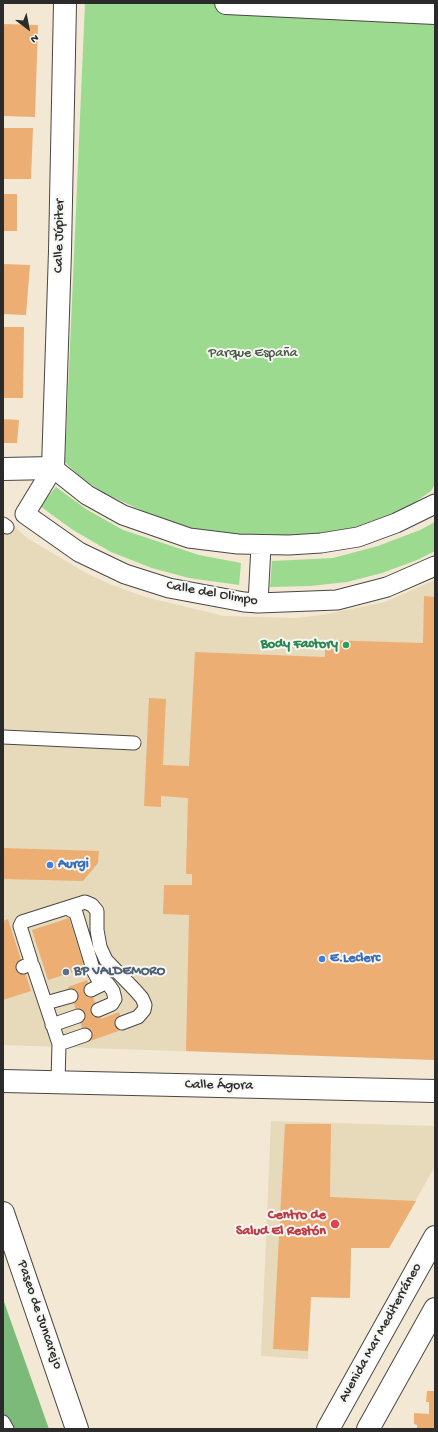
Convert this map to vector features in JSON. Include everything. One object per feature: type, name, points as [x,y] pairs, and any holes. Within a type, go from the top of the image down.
[{"type":"street","name":"Calle Júpiter","points":[[53,468],[60,251],[65,3]]},
{"type":"street","points":[[226,3],[435,13]]},
{"type":"street","points":[[3,469],[53,468],[87,495],[123,514],[173,534],[188,538],[260,546],[321,543],[358,537],[396,523],[435,504]]},
{"type":"street","name":"Calle del Olimpo","points":[[53,468],[25,514],[79,552],[125,574],[169,588],[196,594],[258,603],[337,600],[366,594],[387,587],[435,566]]},
{"type":"street","points":[[258,603],[260,546]]},
{"type":"street","name":"Calle Ágora","points":[[3,1081],[435,1090]]},
{"type":"street","name":"Paseo de Juncarejo","points":[[3,1213],[77,1425]]},
{"type":"street","name":"Avenida Mar Mediterráneo","points":[[328,1429],[435,1237]]},
{"type":"street","points":[[368,1429],[435,1308]]},
{"type":"lane","points":[[3,737],[134,743]]},
{"type":"lane","points":[[58,1082],[59,1044],[33,966],[26,965],[31,961],[20,926],[22,922],[85,902],[92,905],[97,911],[97,930],[100,947],[106,960],[142,998],[145,1005],[142,1013],[122,1023]]},
{"type":"lane","points":[[67,908],[76,913],[94,972],[100,981],[101,985],[91,990]]},
{"type":"lane","points":[[94,972],[108,984],[113,991],[115,999],[112,1004],[98,1010]]},
{"type":"lane","points":[[46,1003],[71,996]]},
{"type":"lane","points":[[52,1025],[78,1016]]},
{"type":"lane","points":[[59,1044],[85,1036]]},
{"type":"lane","points":[[3,1422],[7,1429]]},
{"type":"shaded area","points":[[3,515],[27,538],[86,573],[112,585],[145,597],[224,616],[295,618],[322,615],[385,602],[435,580],[435,1060],[3,1045]]},
{"type":"shaded area","name":"Centro de Salud El Restón","points":[[271,1121],[435,1126],[435,1166],[389,1248],[351,1248],[350,1298],[311,1297],[308,1359],[261,1356]]},
{"type":"green space","name":"Parque España","points":[[85,3],[435,3],[435,484],[431,491],[407,508],[352,528],[313,535],[244,538],[192,529],[143,511],[104,493],[80,477],[65,462]]},
{"type":"green space","points":[[56,487],[86,509],[123,530],[199,555],[241,563],[239,585],[189,578],[152,568],[111,552],[73,530],[40,506]]},
{"type":"green space","points":[[435,522],[435,551],[417,560],[382,573],[347,582],[310,586],[270,587],[272,561],[333,558],[378,546],[420,530]]},
{"type":"green space","points":[[3,1299],[49,1429],[3,1429]]},
{"type":"building","points":[[3,24],[38,25],[35,117],[3,116]]},
{"type":"building","points":[[3,128],[33,128],[31,179],[3,179]]},
{"type":"building","points":[[3,194],[17,194],[17,231],[3,231]]},
{"type":"building","points":[[3,264],[30,265],[26,315],[3,314]]},
{"type":"building","points":[[3,327],[24,327],[23,398],[3,398]]},
{"type":"building","points":[[3,419],[19,420],[17,443],[3,443]]},
{"type":"building","points":[[424,596],[435,597],[435,1060],[186,1051],[189,915],[163,914],[164,885],[192,885],[192,874],[186,874],[188,798],[161,796],[161,807],[144,806],[149,698],[166,699],[163,765],[189,766],[195,652],[325,657],[325,640],[423,643]]},
{"type":"building","name":"Aurgi","points":[[3,848],[99,851],[98,863],[83,881],[3,879]]},
{"type":"building","points":[[69,918],[85,968],[48,980],[32,930]]},
{"type":"building","points":[[8,919],[31,991],[3,1000],[3,921]]},
{"type":"building","points":[[87,980],[101,1019],[119,1012],[124,1029],[87,1042],[68,987]]},
{"type":"building","points":[[285,1124],[331,1124],[330,1197],[416,1201],[389,1248],[351,1248],[350,1298],[311,1297],[308,1351],[273,1349]]},
{"type":"building","points":[[427,1391],[435,1391],[435,1429],[417,1429],[417,1425],[414,1424],[414,1413],[429,1414],[429,1402],[426,1402]]},
{"type":"place","name":"Body Factory","points":[[346,645]]},
{"type":"place","name":"Aurgi","points":[[50,865]]},
{"type":"place","name":"E.Leclerc","points":[[322,959]]},
{"type":"place","name":"BP VALDEMORO","points":[[66,972]]},
{"type":"place","name":"Centro de Salud El Restón","points":[[335,1224]]}]
